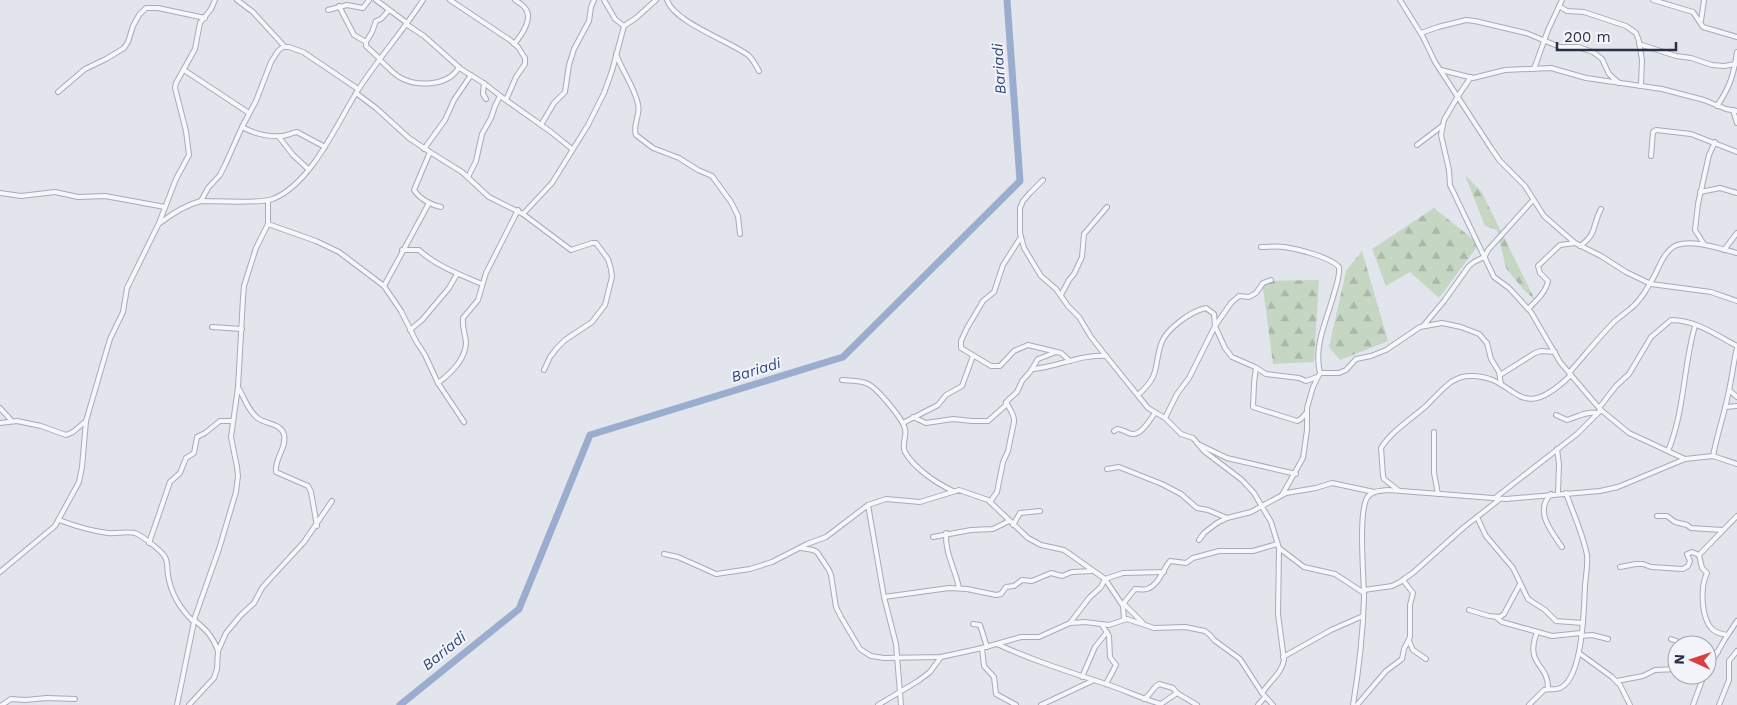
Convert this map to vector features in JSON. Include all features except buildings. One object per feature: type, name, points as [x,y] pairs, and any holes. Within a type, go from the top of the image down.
[{"type":"street","points":[[0,572],[55,526],[76,489],[81,475],[86,421],[110,339],[123,312],[127,288],[160,223],[176,179],[189,155],[186,131],[176,88],[178,78],[193,56],[198,27],[215,0]]},
{"type":"street","points":[[237,0],[256,15],[285,47],[303,52],[357,91],[424,149],[468,177],[489,197],[518,210],[571,250],[592,242],[596,243],[608,258],[611,268],[612,277],[607,299],[597,318],[556,348],[544,370]]},
{"type":"street","points":[[328,10],[347,5],[363,8],[369,0]]},
{"type":"street","points":[[376,0],[424,36],[459,67],[484,83],[572,149]]},
{"type":"street","points":[[160,223],[181,208],[201,201],[268,201],[288,190],[325,147],[357,91],[423,0]]},
{"type":"street","points":[[450,0],[514,44],[522,53],[526,62],[506,100]]},
{"type":"street","points":[[514,44],[524,32],[527,11],[525,7],[515,0]]},
{"type":"street","points":[[541,125],[554,103],[565,92],[569,65],[574,50],[589,22],[594,0]]},
{"type":"street","points":[[604,0],[615,19],[624,26]]},
{"type":"street","points":[[523,214],[552,184],[602,99],[624,26],[656,0]]},
{"type":"street","points":[[667,0],[669,6],[691,23],[750,56],[759,71]]},
{"type":"street","points":[[1400,0],[1421,33],[1429,52],[1440,70],[1496,154],[1525,186],[1544,216],[1580,246],[1651,284],[1711,292],[1737,301]]},
{"type":"street","points":[[1534,68],[1562,0]]},
{"type":"street","points":[[1653,0],[1693,12],[1700,24],[1706,28],[1737,37]]},
{"type":"street","points":[[1700,24],[1704,0]]},
{"type":"street","points":[[155,7],[156,2]]},
{"type":"street","points":[[339,6],[354,35],[366,42],[366,46],[402,79],[418,84],[438,82],[452,76],[459,67]]},
{"type":"street","points":[[1559,6],[1567,11],[1584,12],[1626,26],[1636,33],[1642,60],[1641,86]]},
{"type":"street","points":[[58,92],[85,69],[124,48],[139,15],[146,8],[155,7],[204,18]]},
{"type":"street","points":[[366,42],[376,21],[383,18],[389,10]]},
{"type":"street","points":[[1421,33],[1466,20],[1526,33],[1560,47],[1578,47],[1598,55],[1619,84]]},
{"type":"street","points":[[1639,44],[1676,56],[1694,59],[1705,64],[1718,66],[1736,64]]},
{"type":"street","points":[[201,201],[208,188],[220,175],[271,62],[278,51],[285,47]]},
{"type":"street","points":[[1717,106],[1732,79],[1737,52]]},
{"type":"street","points":[[616,54],[638,104],[634,126],[636,135],[653,148],[679,158],[712,176],[731,202],[738,216],[740,234]]},
{"type":"street","points":[[1440,70],[1471,78],[1505,70],[1552,68],[1586,78],[1662,89],[1695,97],[1735,111],[1737,123]]},
{"type":"street","points":[[184,70],[249,113]]},
{"type":"street","points":[[424,149],[445,120],[454,100],[471,75]]},
{"type":"street","points":[[1471,78],[1449,109],[1442,126],[1441,135],[1449,170],[1450,185],[1484,258],[1497,280],[1509,288],[1528,309],[1554,352],[1599,410],[1629,433],[1685,458]]},
{"type":"street","points":[[484,83],[483,94],[486,99]]},
{"type":"street","points":[[468,177],[476,161],[482,134],[500,96]]},
{"type":"street","points":[[1417,145],[1442,126]]},
{"type":"street","points":[[242,127],[257,133],[279,137],[297,132],[325,147]]},
{"type":"street","points":[[1651,156],[1652,137],[1653,132],[1656,130],[1691,134],[1737,152]]},
{"type":"street","points":[[279,137],[293,155],[308,169]]},
{"type":"street","points":[[1704,244],[1695,230],[1700,192],[1709,155],[1715,142]]},
{"type":"street","points":[[430,152],[414,190],[416,194],[429,203],[442,207]]},
{"type":"street","points":[[1043,180],[1023,201],[1020,208],[1021,237],[1024,248],[1042,278],[1056,289],[1068,306],[1079,317],[1106,356],[1148,408],[1164,418],[1181,434],[1192,438],[1204,451],[1242,480],[1252,490],[1271,522],[1278,546],[1278,614],[1284,657],[1283,666],[1258,705]]},
{"type":"street","points":[[1700,192],[1720,188],[1737,193]]},
{"type":"street","points":[[0,194],[21,196],[55,192],[72,196],[105,196],[165,207]]},
{"type":"street","points":[[1138,395],[1149,385],[1155,374],[1162,342],[1187,315],[1198,310],[1208,309],[1214,314],[1215,326],[1230,356],[1266,374],[1299,378],[1306,381],[1318,375],[1339,373],[1346,370],[1359,357],[1372,356],[1381,352],[1424,325],[1469,266],[1484,258],[1488,250],[1533,200]]},
{"type":"street","points":[[177,705],[194,621],[236,492],[238,476],[231,437],[238,387],[244,286],[256,248],[268,224],[268,201]]},
{"type":"street","points":[[384,286],[429,203]]},
{"type":"street","points":[[1061,295],[1082,257],[1084,234],[1108,207]]},
{"type":"street","points":[[1580,246],[1589,240],[1592,235],[1601,209]]},
{"type":"street","points":[[438,383],[454,369],[461,357],[466,340],[463,318],[478,300],[486,273],[518,210]]},
{"type":"street","points":[[268,224],[316,241],[339,252],[384,286],[397,303],[438,383],[464,422]]},
{"type":"street","points":[[1724,250],[1737,233]]},
{"type":"street","points":[[1021,237],[1003,265],[994,292],[983,301],[961,340],[961,348],[991,366],[997,367],[1014,351],[1026,346],[1061,352],[1070,361]]},
{"type":"street","points":[[1528,309],[1542,294],[1548,284],[1548,281],[1538,271],[1538,266],[1560,245],[1576,243]]},
{"type":"street","points":[[1398,491],[1384,479],[1381,448],[1391,436],[1456,380],[1467,376],[1492,379],[1519,397],[1532,399],[1556,389],[1616,320],[1632,308],[1651,284],[1664,258],[1676,245],[1685,243],[1704,244],[1737,253]]},
{"type":"street","points":[[1261,247],[1282,247],[1297,250],[1334,262],[1339,267],[1337,284],[1318,349],[1318,375],[1306,413],[1305,451],[1296,474],[1282,495]]},
{"type":"street","points":[[402,250],[419,250],[457,274],[482,284]]},
{"type":"street","points":[[410,330],[422,320],[440,296],[449,288],[457,274]]},
{"type":"street","points":[[1164,418],[1177,394],[1189,378],[1215,326],[1231,303],[1236,298],[1252,296],[1263,283],[1271,280]]},
{"type":"street","points":[[1278,546],[1304,567],[1335,574],[1364,592],[1392,586],[1403,580],[1498,498],[1578,434],[1599,410],[1616,386],[1629,374],[1646,343],[1671,320],[1707,329],[1737,347],[1713,456]]},
{"type":"street","points":[[1424,325],[1442,323],[1474,331],[1487,343],[1491,359],[1500,375],[1501,384]]},
{"type":"street","points":[[1668,451],[1675,434],[1685,388],[1695,326]]},
{"type":"street","points":[[212,328],[242,329]]},
{"type":"street","points":[[1500,375],[1535,353],[1541,351],[1554,352]]},
{"type":"street","points":[[913,417],[926,423],[953,419],[984,422],[993,417],[1017,392],[1022,380],[1033,369],[1038,359],[1057,352]]},
{"type":"street","points":[[903,423],[938,405],[946,395],[962,386],[973,356]]},
{"type":"street","points":[[1033,369],[1106,356]]},
{"type":"street","points":[[1256,368],[1253,407],[1297,421],[1302,419],[1306,413]]},
{"type":"street","points":[[842,380],[870,385],[903,423],[906,433],[904,448],[907,454],[931,479],[952,491]]},
{"type":"street","points":[[238,387],[254,415],[283,431],[285,438],[276,466],[276,472],[308,486],[311,492],[317,526]]},
{"type":"street","points":[[1729,390],[1737,397]]},
{"type":"street","points":[[990,502],[997,492],[1015,419],[1006,402]]},
{"type":"street","points":[[1725,407],[1737,406]]},
{"type":"street","points":[[0,408],[12,420]]},
{"type":"street","points":[[1556,415],[1567,420],[1599,410]]},
{"type":"street","points":[[1114,431],[1123,429],[1131,434],[1137,433],[1145,427],[1155,413]]},
{"type":"street","points":[[0,423],[12,420],[36,424],[64,435],[73,432],[86,421]]},
{"type":"street","points":[[149,543],[169,486],[180,473],[186,458],[194,453],[196,436],[205,433],[218,422],[232,422]]},
{"type":"street","points":[[1434,432],[1434,472],[1438,494]]},
{"type":"street","points":[[1200,445],[1227,458],[1296,474]]},
{"type":"street","points":[[1557,449],[1559,464],[1558,493]]},
{"type":"street","points":[[1199,540],[1209,529],[1227,518],[1251,512],[1282,495],[1332,483],[1374,492],[1388,490],[1498,498],[1618,487],[1685,458],[1713,456],[1737,464]]},
{"type":"street","points":[[1107,468],[1119,467],[1162,484],[1181,494],[1197,508],[1208,510],[1227,518]]},
{"type":"street","points":[[664,554],[678,557],[716,574],[760,566],[826,537],[868,505],[886,499],[920,502],[937,498],[952,491],[964,491],[990,502],[1013,525],[1034,542],[1062,549],[1106,579],[1122,603],[1144,624]]},
{"type":"street","points":[[1355,705],[1363,616],[1364,510],[1366,500],[1374,492]]},
{"type":"street","points":[[1529,705],[1544,690],[1559,689],[1566,684],[1575,668],[1579,652],[1583,623],[1587,558],[1566,493]]},
{"type":"street","points":[[1551,494],[1545,500],[1543,512],[1550,530],[1562,547]]},
{"type":"street","points":[[189,705],[214,678],[217,668],[218,651],[226,633],[254,603],[262,588],[317,526],[332,501]]},
{"type":"street","points":[[868,505],[884,597],[898,658],[901,705]]},
{"type":"street","points":[[1013,525],[1020,513],[1040,511]]},
{"type":"street","points":[[1657,516],[1667,516],[1675,522],[1688,525],[1691,528],[1722,530]]},
{"type":"street","points":[[1699,555],[1737,516]]},
{"type":"street","points":[[1477,517],[1486,536],[1513,568],[1528,600],[1545,610],[1556,621],[1583,623]]},
{"type":"street","points":[[59,520],[99,532],[134,534],[164,554],[169,578],[182,611],[209,633],[218,651]]},
{"type":"street","points":[[933,537],[946,533],[993,529],[1009,521]]},
{"type":"street","points":[[946,533],[948,557],[955,569],[959,588]]},
{"type":"street","points":[[1122,603],[1135,589],[1149,588],[1164,572],[1170,561],[1186,563],[1192,558],[1219,550],[1253,551],[1278,546]]},
{"type":"street","points":[[801,548],[817,552],[830,573],[836,607],[860,649],[871,656],[884,658],[941,657],[988,647],[1021,637],[1039,636],[1070,623],[1085,622],[1109,625],[1124,619],[1154,628],[1185,627],[1205,631],[1240,659],[1273,705]]},
{"type":"street","points":[[1620,567],[1643,564],[1651,567],[1683,568],[1688,566],[1690,561],[1687,554],[1692,552],[1699,555]]},
{"type":"street","points":[[1699,555],[1702,568],[1706,574],[1702,594],[1704,611],[1710,627],[1727,635]]},
{"type":"street","points":[[884,597],[959,588],[996,595],[1001,594],[1006,587],[1014,586],[1022,580],[1032,581],[1051,573],[1062,576],[1072,572],[1093,571]]},
{"type":"street","points":[[1070,623],[1106,579],[1123,573],[1164,572]]},
{"type":"street","points":[[1355,705],[1386,671],[1401,661],[1404,649],[1409,641],[1410,605],[1413,593],[1403,580]]},
{"type":"street","points":[[1496,618],[1504,614],[1520,584]]},
{"type":"street","points":[[1122,603],[1124,619]]},
{"type":"street","points":[[1469,610],[1496,618],[1502,622],[1552,636],[1592,635],[1608,639]]},
{"type":"street","points":[[1284,657],[1331,630],[1363,616]]},
{"type":"street","points":[[1718,652],[1737,621]]},
{"type":"street","points":[[973,624],[980,625],[988,647]]},
{"type":"street","points":[[1102,625],[1110,641],[1110,657],[1116,665],[1106,684]]},
{"type":"street","points":[[1082,676],[1095,647],[1107,632]]},
{"type":"street","points":[[1537,632],[1534,640],[1533,656],[1546,678],[1548,689]]},
{"type":"street","points":[[1409,641],[1414,650],[1426,658]]},
{"type":"street","points":[[996,644],[1032,660],[1066,670],[1092,681],[1106,684],[1161,704],[1177,693]]},
{"type":"street","points":[[982,648],[984,666],[994,677],[996,694],[1016,705]]},
{"type":"street","points":[[1719,705],[1729,680],[1729,661],[1737,651]]},
{"type":"street","points":[[1579,652],[1616,681],[1630,705]]},
{"type":"street","points":[[878,705],[900,693],[930,672],[941,657]]},
{"type":"street","points":[[1616,681],[1631,680],[1655,670],[1667,669]]},
{"type":"street","points":[[1041,705],[1092,681]]},
{"type":"street","points":[[1144,699],[1150,696],[1159,684],[1172,688],[1197,705]]},
{"type":"street","points":[[1693,705],[1700,685]]},
{"type":"street","points":[[2,705],[11,699],[75,699]]},
{"type":"green space","points":[[1465,175],[1481,191],[1535,300],[1523,289],[1506,268],[1497,230],[1485,226]]},
{"type":"green space","points":[[1434,208],[1479,244],[1439,298],[1410,272],[1386,286],[1372,249]]},
{"type":"green space","points":[[1362,251],[1388,341],[1340,360],[1329,347],[1346,271]]},
{"type":"green space","points":[[1319,280],[1314,362],[1273,364],[1262,281]]},
{"type":"waterway","name":"Bariadi","points":[[400,705],[519,609],[590,435],[843,357],[1020,181],[1007,0]]}]
